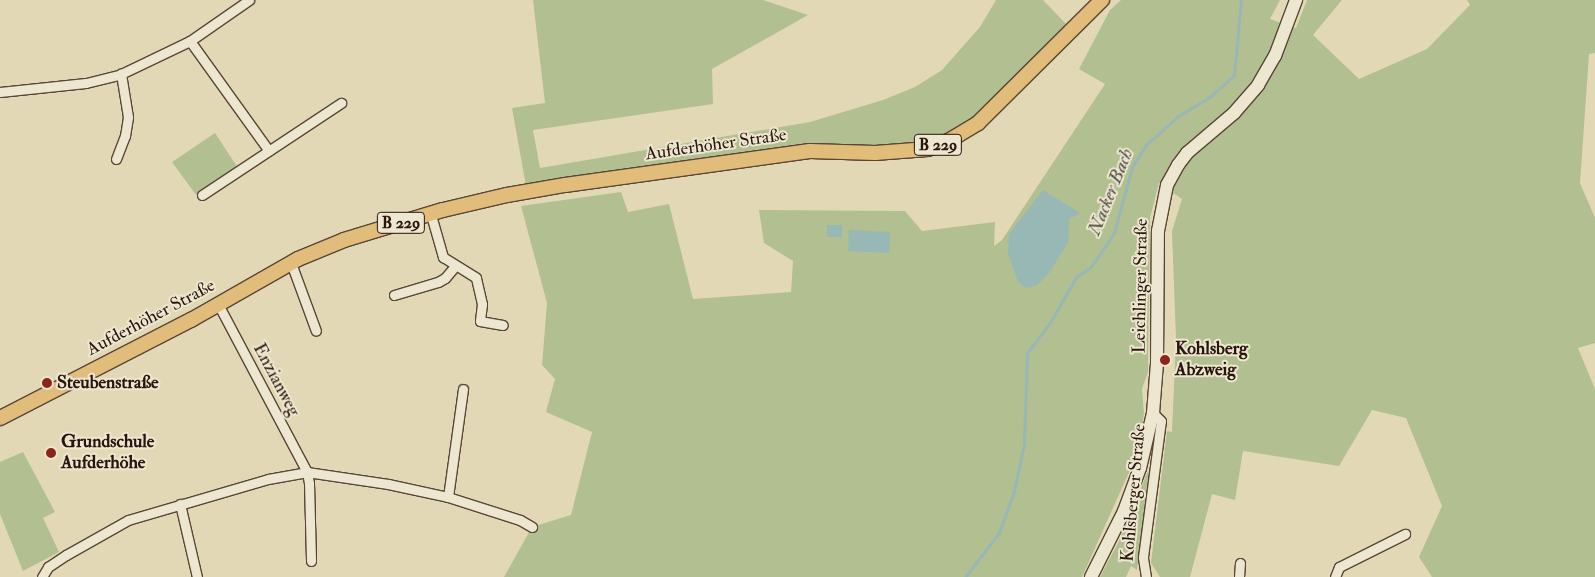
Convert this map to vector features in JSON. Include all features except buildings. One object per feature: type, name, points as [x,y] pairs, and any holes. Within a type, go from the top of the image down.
[{"type":"main road","name":"Aufderhöher Straße","points":[[0,418],[153,340],[291,263],[344,240],[430,215],[507,194],[761,158],[817,151],[875,154],[928,149],[950,140],[978,124],[1102,0]]},
{"type":"main road","name":"Leichlinger Straße","points":[[1091,577],[1124,511],[1140,468],[1154,413],[1157,363],[1158,231],[1167,185],[1178,164],[1187,153],[1234,113],[1258,85],[1275,56],[1296,0]]},
{"type":"street","points":[[0,92],[86,83],[121,74],[190,40],[249,0]]},
{"type":"street","points":[[190,40],[270,151]]},
{"type":"street","points":[[116,159],[128,117],[121,74]]},
{"type":"street","points":[[202,194],[341,103]]},
{"type":"street","points":[[430,215],[441,254],[455,266],[476,278],[482,304],[480,322],[502,325]]},
{"type":"street","points":[[291,263],[316,332]]},
{"type":"street","points":[[394,295],[438,282],[445,278],[455,266]]},
{"type":"street","name":"Enzianweg","points":[[218,304],[307,472],[309,483],[311,561]]},
{"type":"street","points":[[448,497],[463,389]]},
{"type":"street","name":"Kohlsberger Straße","points":[[1146,577],[1143,558],[1161,421],[1154,413]]},
{"type":"street","points":[[42,577],[48,567],[66,555],[128,520],[268,479],[307,472],[388,484],[448,497],[520,520],[532,527]]},
{"type":"street","points":[[180,504],[197,577]]},
{"type":"street","points":[[1335,577],[1339,566],[1405,534]]},
{"type":"street","points":[[1239,577],[1240,563]]},
{"type":"green space","points":[[533,0],[763,0],[808,15],[712,69],[713,104],[533,130],[540,168],[810,122],[883,100],[915,87],[942,70],[980,27],[996,0],[1043,0],[1066,24],[979,114],[952,133],[921,145],[526,186],[512,108],[545,103]]},
{"type":"green space","points":[[1121,0],[1280,0],[1270,19],[1296,28],[1307,0],[1342,0],[1313,35],[1359,79],[1427,49],[1470,5],[1467,0],[1595,0],[1595,53],[1589,54],[1580,183],[1595,218],[1595,343],[1578,348],[1595,389],[1595,577],[1432,577],[1419,557],[1442,506],[1406,418],[1372,410],[1339,466],[1243,451],[1235,500],[1212,494],[1190,577],[1160,577],[1151,563],[1167,431],[1172,432],[1176,339],[1172,231],[1182,199],[1159,183],[1150,218],[1148,372],[1142,389],[1144,413],[1139,450],[1082,577],[504,577],[532,527],[571,515],[592,432],[546,412],[555,379],[542,365],[547,303],[521,206],[621,192],[628,212],[669,204],[693,299],[791,292],[793,261],[764,243],[759,210],[905,211],[922,231],[995,222],[994,246],[1002,240],[1105,84],[1079,69],[1110,10]]},
{"type":"green space","points":[[215,133],[238,168],[196,195],[172,162]]},
{"type":"green space","points":[[23,452],[55,512],[43,518],[59,552],[23,571],[0,514],[0,462]]},
{"type":"green space","points":[[1148,471],[1151,473],[1137,570],[1131,566],[1126,577],[1100,577],[1119,541]]},
{"type":"water","points":[[1043,190],[1080,213],[1069,219],[1068,242],[1050,272],[1036,286],[1026,288],[1018,282],[1008,254],[1009,234]]},
{"type":"water","points":[[827,225],[842,225],[842,237],[827,237]]},
{"type":"water","points":[[849,230],[890,232],[889,253],[848,251]]},
{"type":"waterway","name":"Nacker Bach","points":[[965,577],[999,533],[1014,491],[1024,444],[1027,353],[1051,321],[1076,277],[1091,267],[1114,233],[1132,167],[1146,145],[1178,116],[1211,96],[1234,75],[1241,0]]},
{"type":"place","name":"Kohlsberg Abzweig","points":[[1165,360]]},
{"type":"place","name":"Steubenstraße","points":[[47,383]]},
{"type":"place","name":"Grundschule Aufderhöhe","points":[[51,453]]}]
